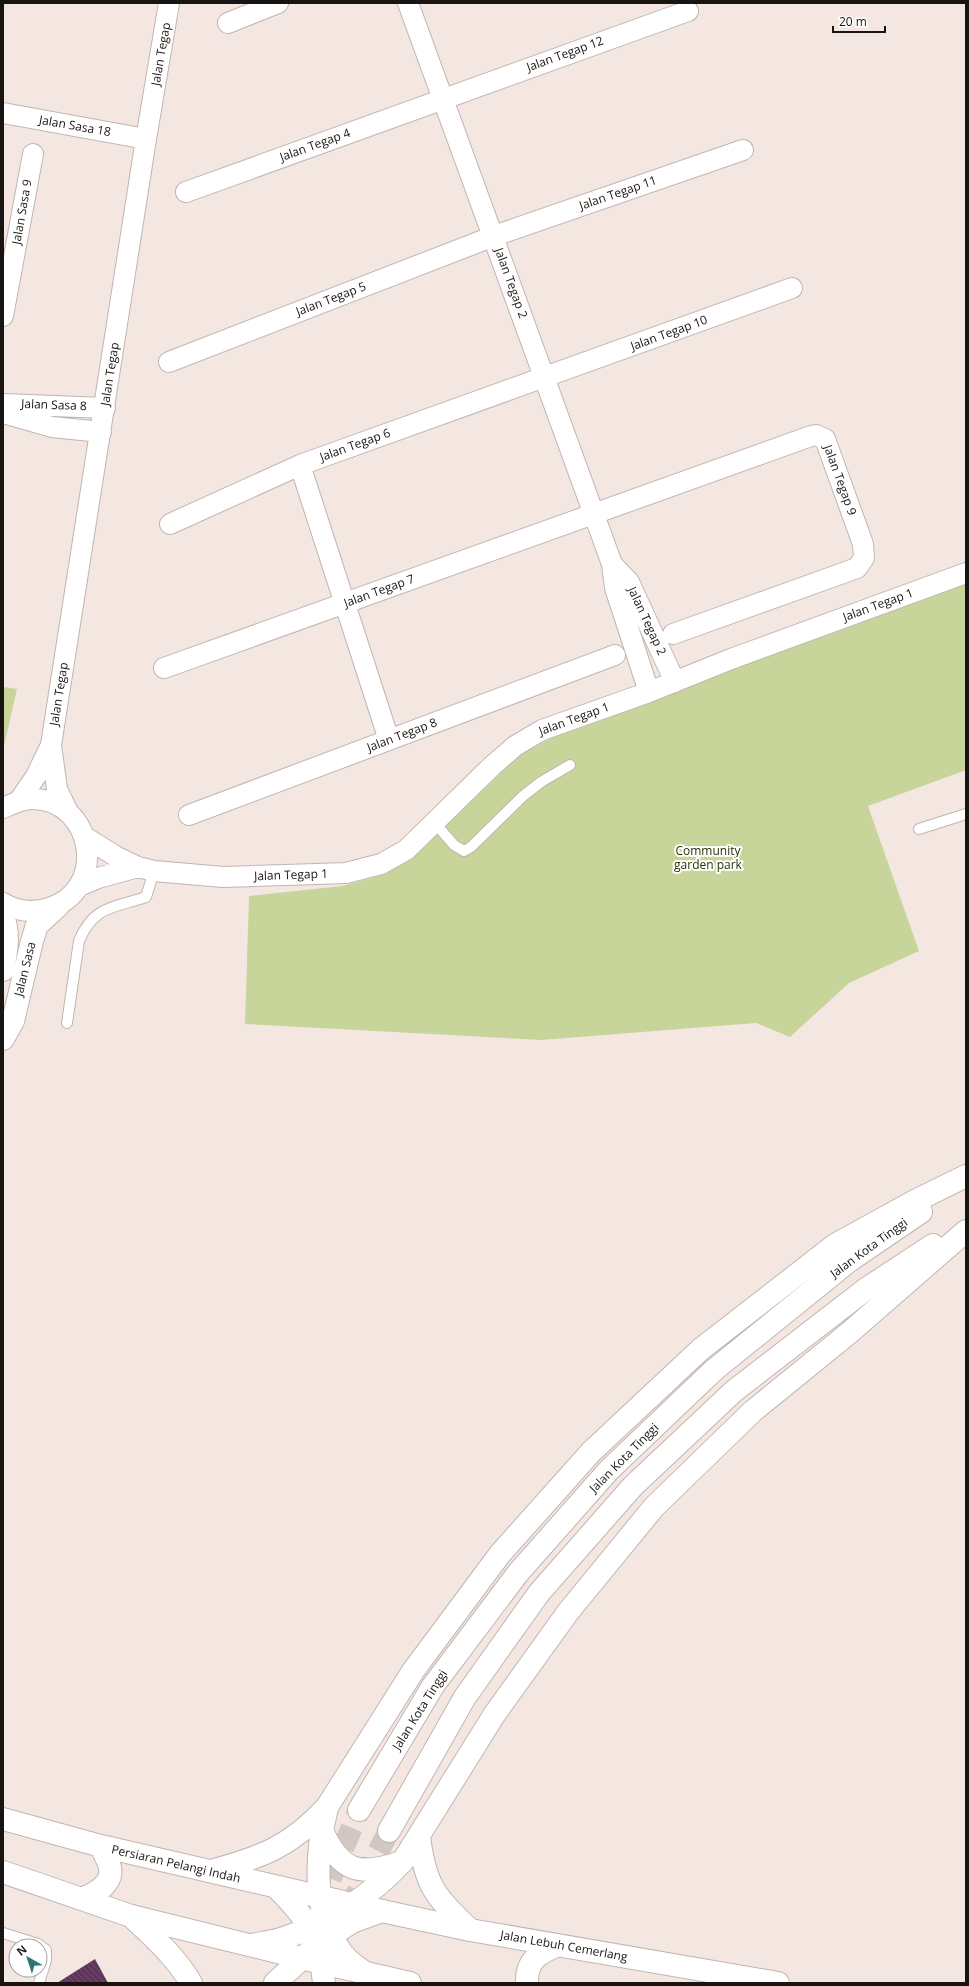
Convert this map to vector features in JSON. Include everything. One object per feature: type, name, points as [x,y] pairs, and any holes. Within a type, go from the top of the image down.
[{"type":"main road","name":"Jalan Sasa","points":[[3,1039],[13,1021],[32,940],[37,925],[58,906]]},
{"type":"main road","name":"Jalan Sasa","points":[[3,917],[6,923],[6,952],[3,970]]},
{"type":"main road","points":[[211,1871],[240,1863],[280,1846],[309,1826],[327,1807],[413,1671],[500,1554],[591,1452],[701,1349],[835,1245],[915,1200],[966,1176]]},
{"type":"main road","name":"Jalan Kota Tinggi","points":[[359,1810],[433,1686],[518,1574],[609,1470],[714,1370],[849,1261],[966,1181]]},
{"type":"main road","points":[[389,1831],[465,1697],[539,1593],[633,1486],[734,1391],[866,1288],[966,1223]]},
{"type":"main road","points":[[319,1947],[351,1904],[386,1880],[403,1861],[494,1715],[568,1612],[654,1507],[754,1411],[849,1333],[966,1231]]},
{"type":"main road","points":[[319,1947],[321,1897],[319,1845],[321,1829],[327,1807]]},
{"type":"main road","name":"Persiaran Pelangi Indah","points":[[3,1819],[101,1846],[351,1904]]},
{"type":"main road","points":[[321,1829],[331,1849],[344,1864],[363,1871],[381,1869],[403,1861]]},
{"type":"main road","points":[[419,1836],[422,1863],[430,1884],[441,1902],[470,1930]]},
{"type":"main road","points":[[81,1899],[96,1893],[103,1887],[109,1876],[109,1865],[101,1846]]},
{"type":"main road","points":[[3,1872],[131,1916],[251,1945],[319,1947],[364,1972],[410,1983]]},
{"type":"main road","points":[[277,1888],[293,1904],[319,1947]]},
{"type":"main road","name":"Jalan Lebuh Cemerlang","points":[[351,1904],[470,1930],[778,1983]]},
{"type":"main road","points":[[275,1983],[352,1922],[382,1911]]},
{"type":"main road","points":[[131,1916],[182,1968],[192,1983]]},
{"type":"main road","points":[[251,1945],[279,1939],[319,1947],[346,1959],[364,1972]]},
{"type":"main road","points":[[526,1983],[526,1974],[532,1961],[541,1953],[558,1945]]},
{"type":"street","name":"Jalan Tegap","points":[[68,812],[57,789],[51,745],[146,139],[169,3]]},
{"type":"street","points":[[228,23],[278,3]]},
{"type":"street","name":"Jalan Tegap 2","points":[[408,3],[612,564],[615,588],[649,692]]},
{"type":"street","name":"Jalan Tegap 12","points":[[443,98],[688,11]]},
{"type":"street","name":"Jalan Tegap 4","points":[[186,192],[443,98]]},
{"type":"street","name":"Jalan Sasa 18","points":[[3,113],[146,139]]},
{"type":"street","name":"Jalan Tegap 11","points":[[494,236],[743,150]]},
{"type":"street","name":"Jalan Sasa 9","points":[[3,316],[33,154]]},
{"type":"street","name":"Jalan Tegap 5","points":[[170,362],[494,236]]},
{"type":"street","name":"Jalan Tegap 10","points":[[545,377],[792,288]]},
{"type":"street","name":"Jalan Tegap 6","points":[[170,524],[300,465],[545,377]]},
{"type":"street","name":"Jalan Sasa 8","points":[[3,404],[105,408]]},
{"type":"street","name":"Jalan Sasa 8","points":[[3,413],[52,427],[101,432]]},
{"type":"street","name":"Jalan Tegap 9","points":[[594,514],[811,436],[816,435],[825,439],[864,544],[864,558],[857,568],[673,634]]},
{"type":"street","points":[[300,465],[389,740]]},
{"type":"street","name":"Jalan Tegap 7","points":[[164,668],[594,514]]},
{"type":"street","name":"Jalan Tegap 2","points":[[612,564],[629,582],[675,682]]},
{"type":"street","name":"Jalan Tegap 1","points":[[85,837],[117,857],[146,869],[223,877],[346,873],[381,864],[406,850],[515,746],[542,730],[649,692],[730,659],[966,573]]},
{"type":"street","name":"Jalan Tegap 8","points":[[189,815],[614,655]]},
{"type":"street","name":"Jalan Tegap","points":[[11,804],[29,788],[51,745]]},
{"type":"street","points":[[3,904],[14,910],[37,912],[58,906],[70,897],[79,886],[86,870],[88,853],[85,837],[78,823],[68,812],[57,805],[32,799],[11,804]]},
{"type":"street","name":"Jalan Tegap 1","points":[[79,886],[98,878],[146,869]]},
{"type":"lane","points":[[434,822],[454,845],[464,851],[471,847],[523,796],[541,782],[570,765]]},
{"type":"lane","points":[[919,829],[966,814]]},
{"type":"lane","points":[[67,1023],[79,941],[84,929],[93,918],[111,906],[146,897],[146,869]]},
{"type":"lane","points":[[3,1933],[38,1944],[46,1950],[46,1960],[39,1983]]},
{"type":"green space","name":"Community garden park","points":[[966,581],[966,770],[868,806],[919,951],[849,983],[790,1037],[756,1023],[541,1040],[245,1024],[249,896],[342,886],[386,874],[415,853],[521,754],[569,729],[731,664]]},
{"type":"green space","points":[[3,687],[17,689],[3,750]]},
{"type":"building","points":[[95,1959],[108,1983],[57,1983]]},
{"type":"tunnel","points":[[318,1909],[359,1810]]},
{"type":"tunnel","points":[[348,1910],[389,1831]]}]
